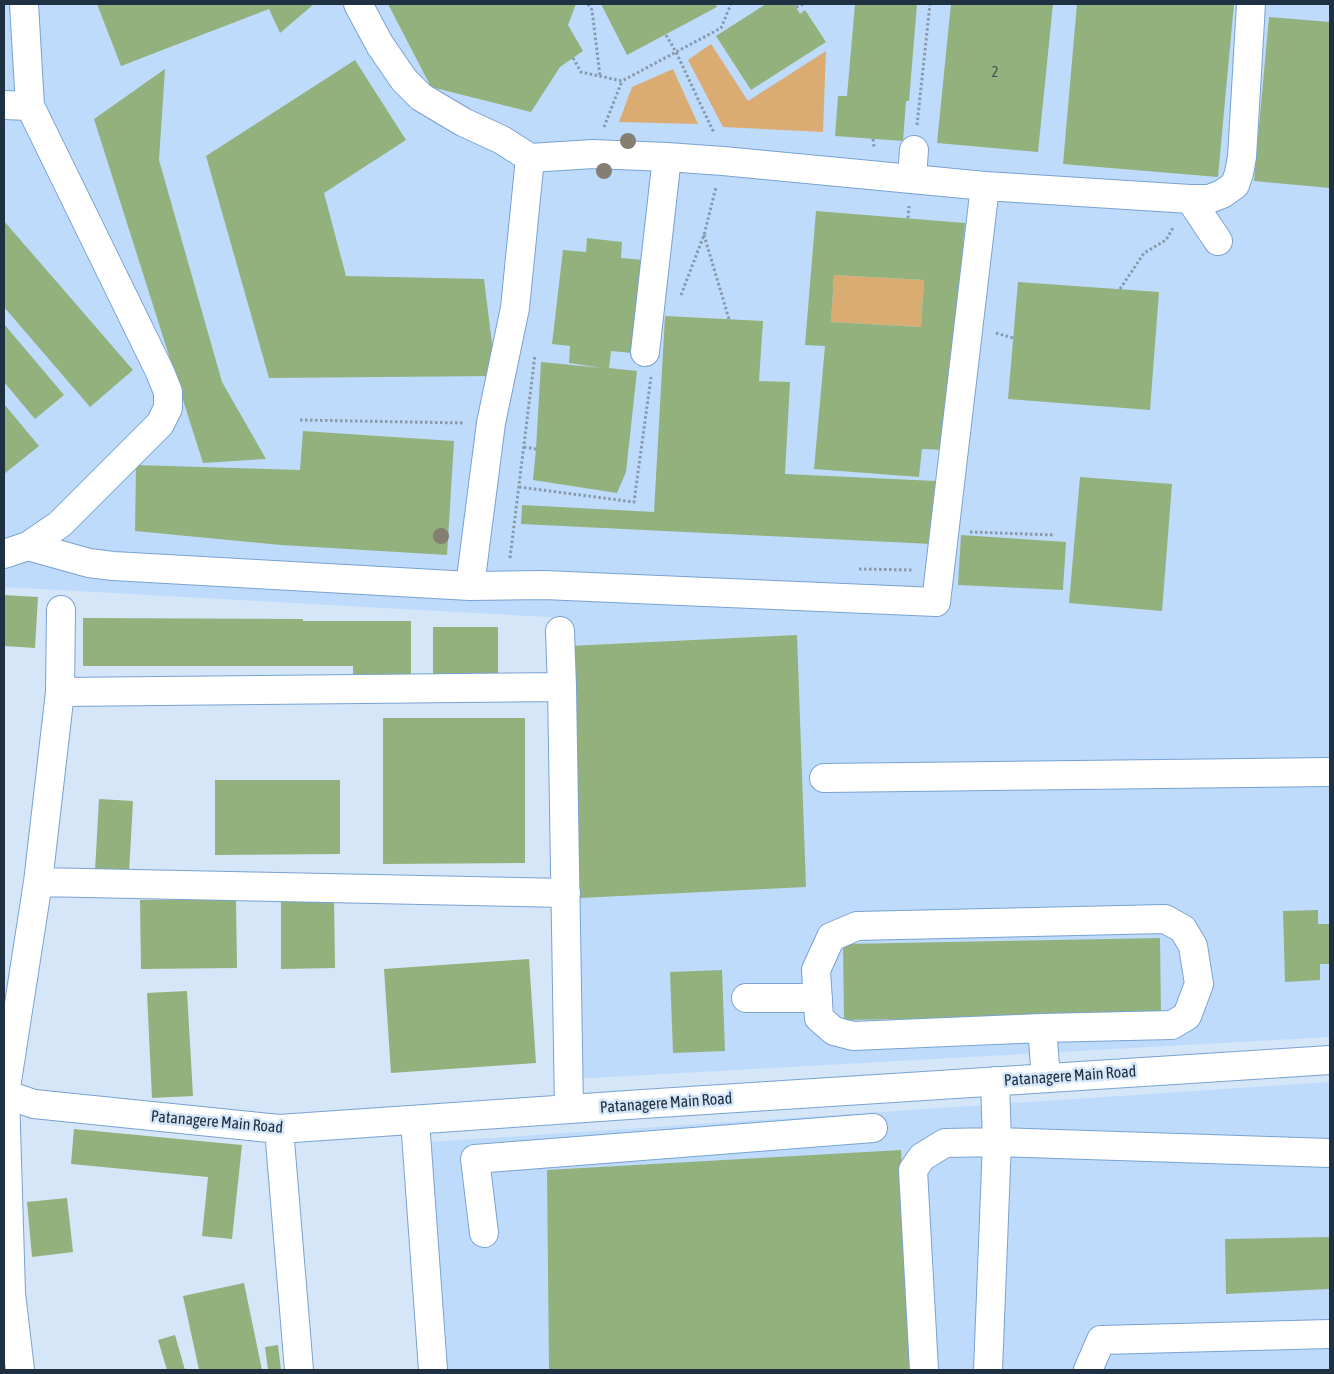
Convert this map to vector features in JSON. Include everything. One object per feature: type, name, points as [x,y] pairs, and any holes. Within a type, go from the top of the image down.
[{"type":"street","points":[[16,550],[60,524],[160,424],[168,408],[168,392],[160,372],[30,106],[24,4]]},
{"type":"street","points":[[358,4],[380,45],[404,80],[421,97],[463,122],[502,140],[530,158],[593,154],[666,157],[985,186],[1190,200],[1209,199],[1222,194],[1235,185],[1239,174],[1243,152],[1251,4]]},
{"type":"street","points":[[4,105],[30,106]]},
{"type":"street","points":[[912,178],[914,150]]},
{"type":"street","points":[[648,363],[666,157]]},
{"type":"street","points":[[470,586],[491,423],[516,308],[530,158]]},
{"type":"street","points":[[16,550],[113,566],[470,586],[544,585],[936,602],[985,186]]},
{"type":"street","points":[[1190,200],[1218,241]]},
{"type":"street","points":[[20,1370],[11,1293],[4,1094],[38,882],[60,692],[61,610]]},
{"type":"street","points":[[560,631],[569,1109]]},
{"type":"street","points":[[60,692],[562,687]]},
{"type":"street","points":[[824,778],[1330,772]]},
{"type":"street","points":[[38,882],[566,894]]},
{"type":"street","points":[[1165,919],[1184,929],[1193,946],[1199,984],[1187,1016],[1172,1024],[1042,1028],[853,1036],[834,1031],[819,1018],[816,970],[831,936],[857,926],[1165,919]]},
{"type":"street","points":[[746,998],[818,998]]},
{"type":"street","points":[[1042,1028],[1046,1078]]},
{"type":"street","name":"Patanagere Main Road","points":[[4,1094],[34,1104],[279,1130],[569,1109],[1330,1060]]},
{"type":"street","points":[[988,1370],[997,1142],[995,1081]]},
{"type":"street","points":[[474,1116],[475,1159],[484,1233]]},
{"type":"street","points":[[415,1120],[433,1370]]},
{"type":"street","points":[[475,1159],[873,1128]]},
{"type":"street","points":[[279,1130],[299,1370]]},
{"type":"street","points":[[924,1370],[913,1170],[922,1157],[945,1143],[997,1142],[1330,1153]]},
{"type":"street","points":[[1088,1370],[1101,1340],[1330,1334]]},
{"type":"path","points":[[588,4],[592,10],[600,76]]},
{"type":"path","points":[[593,154],[622,81],[721,28],[731,4]]},
{"type":"path","points":[[796,7],[803,4]]},
{"type":"path","points":[[914,150],[930,4]]},
{"type":"path","points":[[666,35],[715,135],[723,161],[704,235],[679,299]]},
{"type":"path","points":[[573,58],[581,72],[622,81]]},
{"type":"path","points":[[1120,289],[1144,253],[1166,240],[1190,200]]},
{"type":"path","points":[[704,235],[729,319]]},
{"type":"path","points":[[510,558],[536,346]]},
{"type":"path","points":[[519,487],[634,502],[648,363]]},
{"type":"path","points":[[300,420],[491,423]]},
{"type":"path","points":[[524,447],[536,449]]},
{"type":"path","points":[[944,531],[1054,535]]},
{"type":"shaded area","points":[[4,4],[1330,4],[1330,1037],[574,1079],[566,618],[4,587]]},
{"type":"shaded area","points":[[711,44],[748,101],[826,51],[823,132],[723,127],[688,60]]},
{"type":"shaded area","points":[[673,69],[698,124],[619,122],[632,87]]},
{"type":"shaded area","points":[[834,275],[924,280],[921,327],[831,322]]},
{"type":"shaded area","points":[[1330,1082],[1330,1370],[439,1370],[437,1359],[431,1142]]},
{"type":"building","points":[[97,4],[314,4],[280,33],[269,9],[121,66]]},
{"type":"building","points":[[388,4],[576,4],[568,25],[583,51],[560,67],[531,112],[431,87]]},
{"type":"building","points":[[601,4],[716,4],[717,7],[627,55]]},
{"type":"building","points":[[766,4],[794,4],[800,14],[805,10],[826,42],[751,90],[716,36]]},
{"type":"building","points":[[855,4],[917,4],[909,101],[906,101],[903,141],[835,136],[838,96],[847,96]]},
{"type":"building","points":[[951,4],[1053,4],[1038,152],[937,143]]},
{"type":"building","points":[[1077,4],[1234,4],[1218,177],[1063,164]]},
{"type":"building","points":[[1269,17],[1330,22],[1330,188],[1254,181]]},
{"type":"building","points":[[355,60],[406,140],[324,193],[346,276],[484,279],[496,376],[269,378],[206,156]]},
{"type":"building","points":[[165,69],[159,160],[222,382],[266,459],[203,463],[94,119]]},
{"type":"building","points":[[816,211],[965,223],[946,450],[922,449],[919,477],[814,469],[825,346],[805,345]],"holes":[[[834,275],[924,280],[921,327],[831,322]]]},
{"type":"building","points":[[4,221],[133,370],[90,407],[4,307]]},
{"type":"building","points":[[587,238],[622,242],[621,258],[643,260],[632,353],[611,351],[609,368],[637,371],[626,472],[617,493],[533,480],[541,362],[603,368],[569,363],[570,346],[552,344],[563,250],[586,252]]},
{"type":"building","points":[[1018,282],[1159,292],[1150,410],[1008,399]]},
{"type":"building","points":[[665,316],[763,321],[759,381],[790,382],[785,474],[936,481],[932,544],[521,524],[522,505],[654,512]]},
{"type":"building","points":[[4,324],[64,395],[35,419],[4,382]]},
{"type":"building","points":[[4,404],[39,446],[4,474]]},
{"type":"building","points":[[303,431],[454,441],[447,555],[281,545],[135,531],[136,465],[300,470]]},
{"type":"building","points":[[1080,477],[1172,484],[1162,611],[1069,603]]},
{"type":"building","points":[[961,535],[1066,542],[1063,590],[958,585]]},
{"type":"building","points":[[4,595],[38,597],[35,648],[4,646]]},
{"type":"building","points":[[83,618],[411,621],[411,676],[353,676],[353,666],[83,666]]},
{"type":"building","points":[[433,627],[498,627],[498,674],[433,674]]},
{"type":"building","points":[[797,635],[806,887],[579,898],[569,646]]},
{"type":"building","points":[[383,718],[525,718],[525,863],[383,864]]},
{"type":"building","points":[[215,780],[340,780],[340,854],[215,855]]},
{"type":"building","points":[[99,799],[133,801],[129,873],[95,871]]},
{"type":"building","points":[[281,897],[334,897],[335,968],[281,969]]},
{"type":"building","points":[[236,899],[237,968],[141,969],[140,900]]},
{"type":"building","points":[[1318,910],[1318,924],[1330,924],[1330,964],[1320,964],[1320,980],[1285,982],[1283,911]]},
{"type":"building","points":[[1160,938],[1161,1015],[844,1020],[843,944]]},
{"type":"building","points":[[529,959],[536,1063],[391,1073],[384,969]]},
{"type":"building","points":[[722,970],[725,1051],[673,1053],[670,972]]},
{"type":"building","points":[[187,991],[193,1096],[152,1098],[147,993]]},
{"type":"building","points":[[74,1129],[242,1145],[232,1239],[202,1236],[208,1177],[71,1164]]},
{"type":"building","points":[[901,1150],[913,1370],[549,1370],[547,1170]]},
{"type":"building","points":[[67,1198],[73,1252],[32,1257],[27,1202]]},
{"type":"building","points":[[1330,1237],[1330,1289],[1226,1294],[1225,1239]]},
{"type":"building","points":[[244,1283],[262,1370],[199,1370],[183,1296]]},
{"type":"building","points":[[175,1335],[185,1370],[167,1370],[158,1340]]},
{"type":"building","points":[[278,1345],[281,1370],[268,1370],[265,1347]]}]
